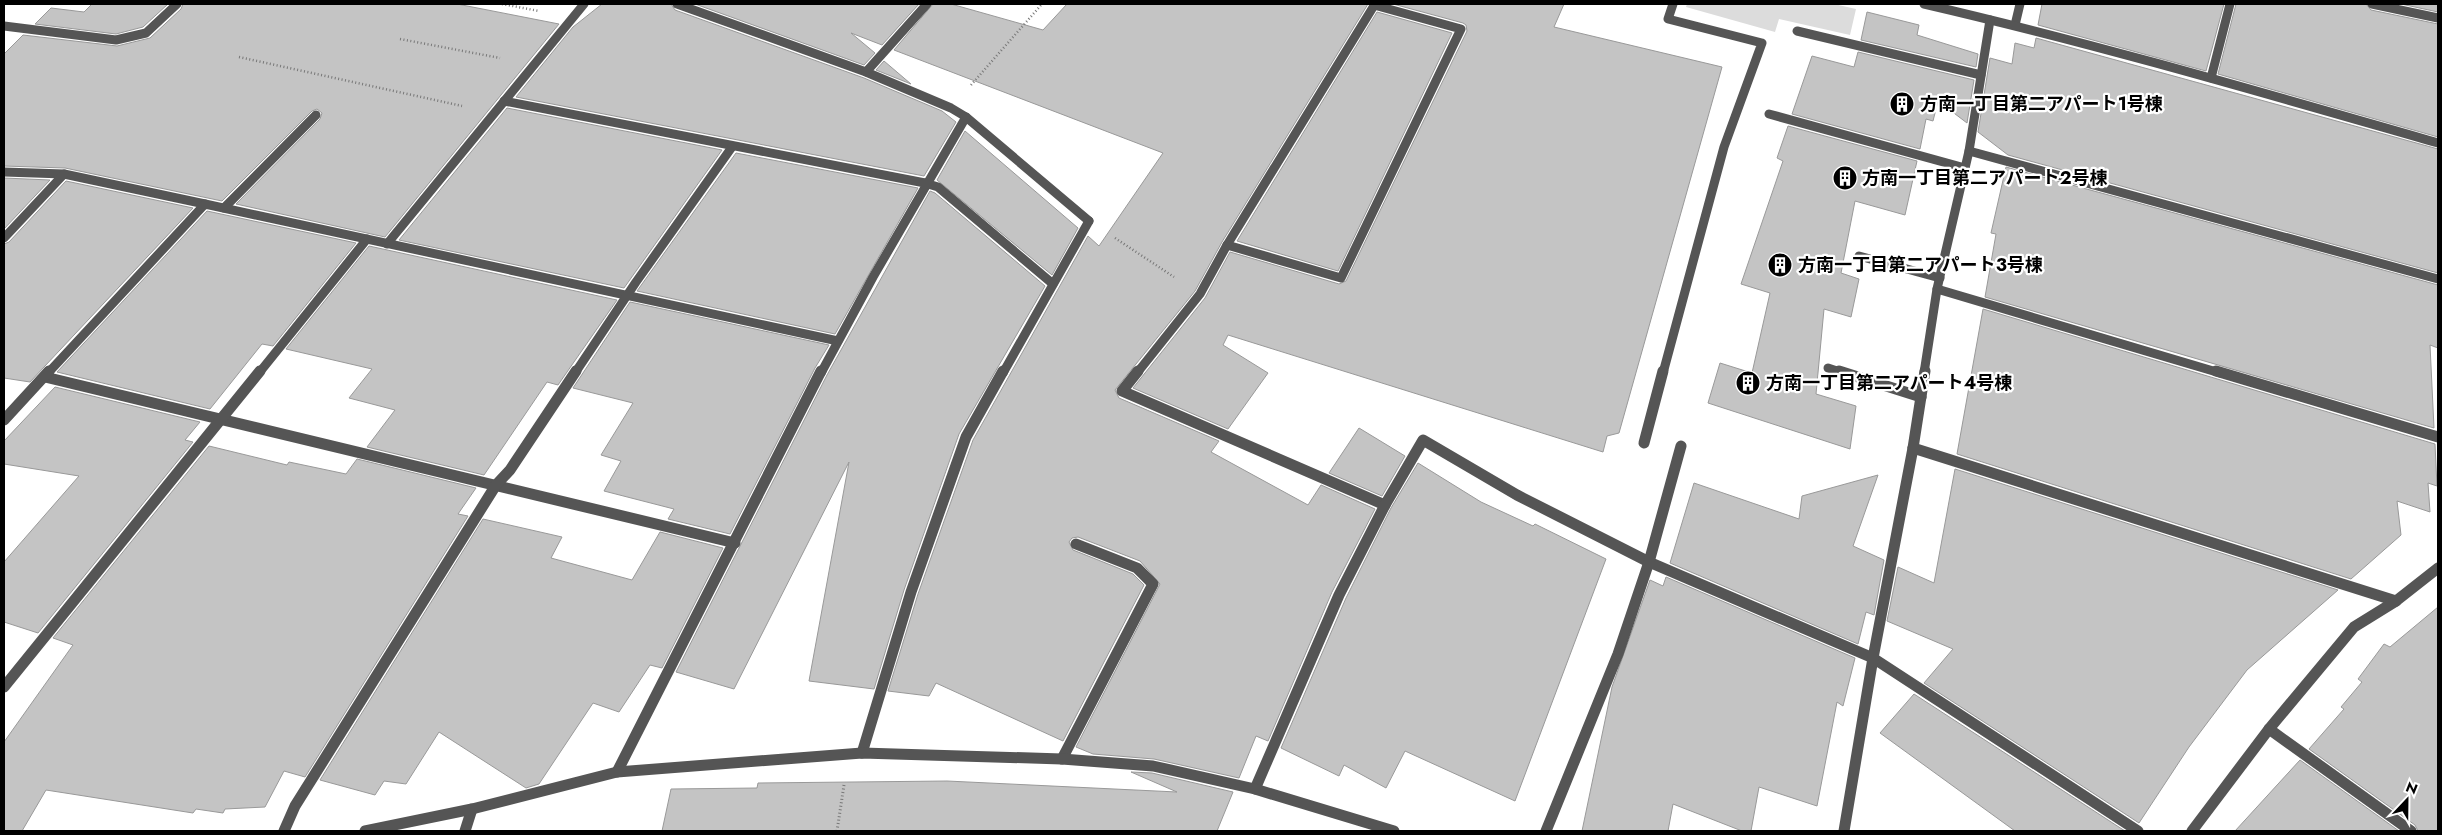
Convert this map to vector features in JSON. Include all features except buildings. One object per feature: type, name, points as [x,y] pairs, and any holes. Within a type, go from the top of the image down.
[{"type":"street","points":[[4,26],[116,40],[146,33],[177,4]]},
{"type":"street","points":[[387,244],[584,4]]},
{"type":"street","points":[[677,4],[866,72],[951,108],[966,117],[1089,221],[966,437],[911,592],[862,753]]},
{"type":"street","points":[[866,72],[927,4]]},
{"type":"street","points":[[1227,245],[1341,278],[1461,29],[1374,4],[1227,245],[1200,294],[1122,391],[1385,506]]},
{"type":"street","points":[[1644,443],[1724,147],[1762,43],[1668,19],[1673,4]]},
{"type":"street","points":[[1924,4],[2015,25],[2212,78],[2438,143]]},
{"type":"street","points":[[2015,25],[2020,4]]},
{"type":"street","points":[[2212,78],[2230,4]]},
{"type":"street","points":[[2372,4],[2438,18]]},
{"type":"street","points":[[1844,831],[1873,658],[1913,448],[1937,289],[1969,152],[1990,20]]},
{"type":"street","points":[[1797,32],[1981,75]]},
{"type":"street","points":[[504,101],[732,147],[925,183],[938,188],[1053,284]]},
{"type":"street","points":[[1769,114],[1965,168]]},
{"type":"street","points":[[224,208],[316,115]]},
{"type":"street","points":[[617,772],[838,341],[925,183],[966,117]]},
{"type":"street","points":[[284,831],[295,806],[496,485],[510,470],[629,296],[636,282],[732,147]]},
{"type":"street","points":[[1969,152],[2438,279]]},
{"type":"street","points":[[4,172],[64,174],[838,341]]},
{"type":"street","points":[[4,238],[64,174]]},
{"type":"street","points":[[4,420],[205,204]]},
{"type":"street","points":[[4,687],[367,239]]},
{"type":"street","points":[[1859,256],[1940,278]]},
{"type":"street","points":[[1937,289],[2438,437]]},
{"type":"street","points":[[1828,368],[1921,397]]},
{"type":"street","points":[[46,377],[735,542]]},
{"type":"street","points":[[1255,789],[1339,594],[1385,506],[1423,440],[1516,495],[1649,562],[1873,658],[2138,831]]},
{"type":"street","points":[[1546,831],[1618,654],[1649,562],[1682,446]]},
{"type":"street","points":[[1913,448],[2396,601]]},
{"type":"street","points":[[1062,759],[1153,584],[1137,568],[1076,544]]},
{"type":"street","points":[[2192,831],[2269,728],[2354,626],[2396,601],[2438,568]]},
{"type":"street","points":[[2269,728],[2411,831]]},
{"type":"street","points":[[365,831],[472,809],[617,772],[862,753],[1062,759],[1153,766],[1255,789],[1371,828],[1394,831]]},
{"type":"street","points":[[465,831],[472,809]]},
{"type":"path","points":[[951,108],[1042,4]]},
{"type":"path","points":[[400,39],[534,65]]},
{"type":"path","points":[[239,57],[495,112]]},
{"type":"path","points":[[1089,221],[1200,294]]},
{"type":"path","points":[[837,831],[848,755]]},
{"type":"shaded area","points":[[1687,4],[1834,4],[1856,9],[1850,35],[1779,19],[1775,32],[1686,7]]},
{"type":"place","name":"方南一丁目第二アパート1号棟","points":[[1902,104]]},
{"type":"place","name":"方南一丁目第二アパート2号棟","points":[[1845,178]]},
{"type":"place","name":"方南一丁目第二アパート3号棟","points":[[1780,265]]},
{"type":"place","name":"方南一丁目第二アパート4号棟","points":[[1748,383]]}]
